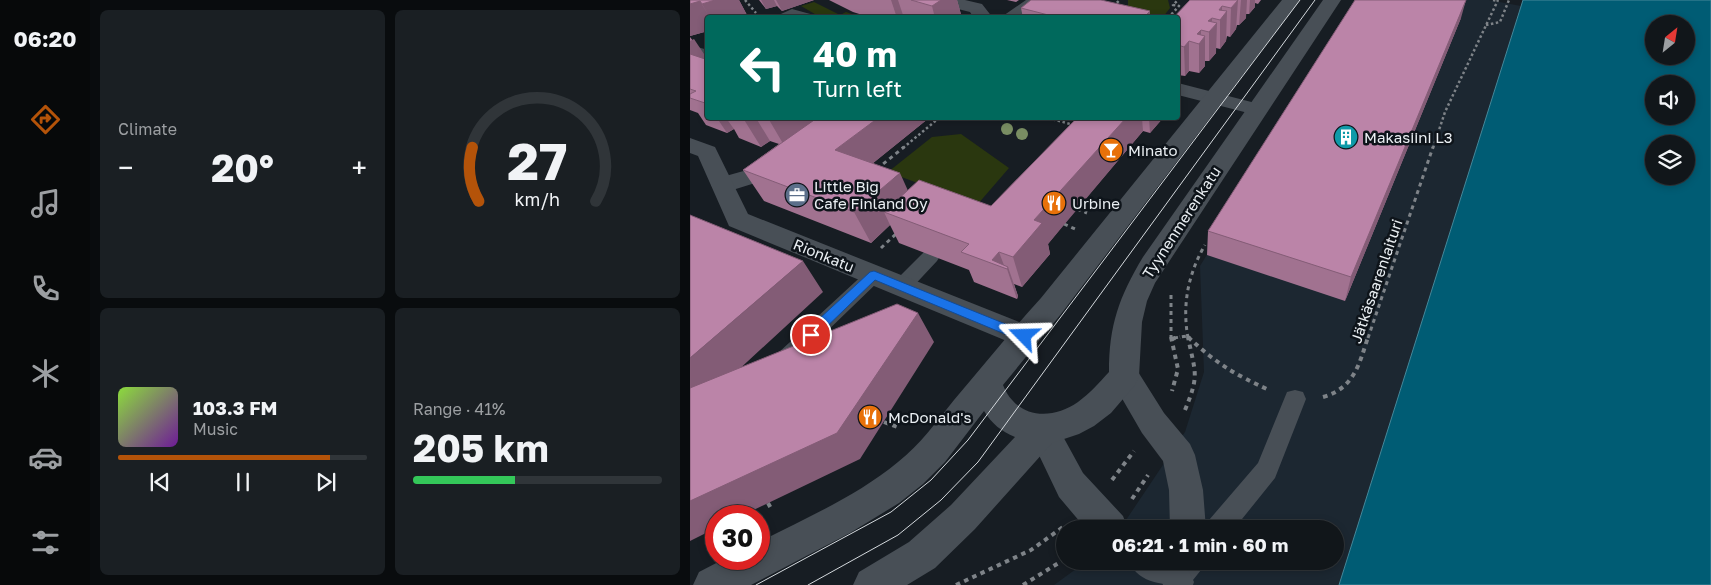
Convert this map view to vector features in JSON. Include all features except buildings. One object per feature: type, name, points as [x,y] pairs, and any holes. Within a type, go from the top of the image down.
[{"type":"main road","points":[[944,0],[976,8],[982,15]]},
{"type":"main road","points":[[1014,15],[1038,0]]},
{"type":"main road","points":[[712,585],[837,521],[887,492],[911,473],[933,451],[1024,336],[1055,301],[1291,0]]},
{"type":"main road","name":"Tyynenmerenkatu","points":[[1124,376],[1123,349],[1137,292],[1152,264],[1332,0]]},
{"type":"main road","points":[[1180,89],[1256,109]]},
{"type":"main road","name":"Rionkatu","points":[[690,145],[707,152],[738,220],[876,263],[901,287],[1024,336]]},
{"type":"main road","points":[[723,186],[800,161]]},
{"type":"main road","points":[[988,382],[990,394],[995,403],[1010,419],[1026,428],[1043,430],[1081,418],[1099,405],[1124,376],[1153,423],[1178,455],[1186,490],[1190,520]]},
{"type":"main road","points":[[1043,430],[1071,485],[1102,520]]},
{"type":"main road","points":[[872,585],[922,555],[963,517],[1043,430]]},
{"type":"lane","points":[[786,15],[792,13],[799,15]]},
{"type":"lane","points":[[690,47],[705,41]]},
{"type":"lane","points":[[690,47],[705,53]]},
{"type":"lane","points":[[901,287],[931,256]]},
{"type":"lane","points":[[770,373],[876,263]]},
{"type":"lane","points":[[1225,520],[1267,470],[1295,399]]},
{"type":"path","points":[[744,0],[757,15]]},
{"type":"path","points":[[1106,12],[1120,0]]},
{"type":"path","points":[[1171,15],[1179,6],[1174,5],[1178,0]]},
{"type":"path","points":[[1493,0],[1498,0]]},
{"type":"path","name":"Jätkäsaarenlaituri","points":[[1187,336],[1210,358],[1232,373],[1273,392],[1295,399],[1313,400],[1336,393],[1356,373],[1445,112],[1498,0]]},
{"type":"path","points":[[1486,25],[1500,22],[1509,0]]},
{"type":"path","points":[[873,172],[937,120]]},
{"type":"path","points":[[1055,120],[1076,126],[1071,132]]},
{"type":"path","points":[[871,164],[878,168]]},
{"type":"path","points":[[1077,209],[1087,213]]},
{"type":"path","points":[[1064,224],[1075,229]]},
{"type":"path","points":[[876,263],[903,227]]},
{"type":"path","points":[[1183,415],[1193,393],[1196,371],[1187,336],[1186,291],[1196,258],[1205,245]]},
{"type":"path","points":[[1170,395],[1179,376],[1179,366],[1172,339],[1170,308],[1172,288]]},
{"type":"path","points":[[1172,339],[1187,336]]},
{"type":"path","points":[[884,422],[900,428]]},
{"type":"path","points":[[1110,484],[1138,445]]},
{"type":"path","points":[[1130,502],[1151,470]]},
{"type":"path","points":[[768,503],[772,510]]},
{"type":"path","points":[[956,585],[1031,550],[1056,532]]},
{"type":"path","points":[[1023,585],[1056,565]]},
{"type":"shaded area","points":[[1363,0],[1489,0],[1521,6],[1344,569],[1344,520],[1126,520],[1185,432],[1204,372],[1200,266]]},
{"type":"shaded area","points":[[1075,570],[1344,570],[1339,585],[1054,585]]},
{"type":"green space","points":[[1128,0],[1168,0],[1170,8],[1165,15],[1138,15],[1128,9]]},
{"type":"green space","points":[[814,2],[840,15],[817,15],[801,6]]},
{"type":"green space","points":[[846,12],[855,15],[840,15]]},
{"type":"green space","points":[[961,134],[1009,168],[977,205],[888,172],[932,137]]},
{"type":"water","points":[[1523,0],[1711,0],[1711,585],[1339,585]]},
{"type":"tram line","points":[[756,585],[891,512],[931,480],[968,440],[1300,0]]},
{"type":"tram line","points":[[808,585],[898,535],[941,500],[978,462],[1315,0]]},
{"type":"place","name":"Makasiini L3","points":[[1346,137]]},
{"type":"place","name":"Minato","points":[[1111,150]]},
{"type":"place","name":"Little Big Cafe Finland Oy","points":[[797,195]]},
{"type":"place","name":"Urbine","points":[[1054,203]]},
{"type":"place","name":"McDonald's","points":[[870,417]]},
{"type":"route","points":[[811,335],[874,275],[1024,336]]}]
